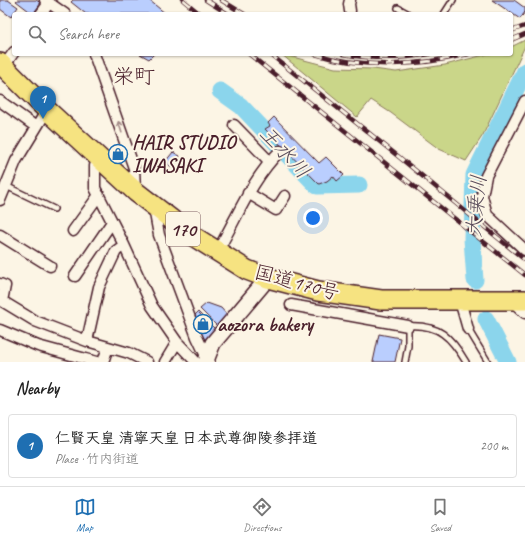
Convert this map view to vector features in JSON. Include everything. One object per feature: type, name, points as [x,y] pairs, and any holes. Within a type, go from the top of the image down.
[{"type":"highway","name":"国道170号","points":[[6,60],[47,110],[136,192],[193,236],[247,270],[268,278],[318,291],[364,298],[381,300],[460,301],[521,305]]},
{"type":"street","points":[[350,0],[349,4],[352,12]]},
{"type":"street","points":[[42,12],[47,1],[62,12]]},
{"type":"street","points":[[95,56],[134,168],[136,192]]},
{"type":"street","points":[[0,101],[34,125]]},
{"type":"street","points":[[525,101],[486,176],[482,196],[487,216],[525,250]]},
{"type":"street","points":[[0,200],[3,184],[34,125],[47,110]]},
{"type":"street","points":[[234,125],[270,161]]},
{"type":"street","points":[[217,252],[248,193],[270,161],[280,151]]},
{"type":"street","points":[[99,158],[95,166],[95,188],[124,245],[152,306],[177,342],[204,361]]},
{"type":"street","points":[[248,193],[276,210],[285,196]]},
{"type":"street","points":[[73,231],[99,195]]},
{"type":"street","points":[[154,206],[159,235],[197,337],[204,361]]},
{"type":"street","points":[[75,276],[112,222]]},
{"type":"street","points":[[0,235],[50,266]]},
{"type":"street","points":[[87,341],[100,287],[116,252],[124,245]]},
{"type":"street","points":[[204,361],[213,343],[268,278]]},
{"type":"street","points":[[0,284],[6,286],[2,302],[35,321],[87,341],[130,352],[147,362]]},
{"type":"street","points":[[460,301],[468,329]]},
{"type":"street","points":[[291,305],[408,326]]},
{"type":"street","points":[[0,330],[38,346],[97,362]]},
{"type":"street","points":[[165,362],[177,342]]},
{"type":"street","points":[[103,362],[108,347]]},
{"type":"lane","points":[[445,12],[453,0]]},
{"type":"lane","points":[[398,8],[405,12]]},
{"type":"lane","points":[[3,184],[54,209]]},
{"type":"lane","points":[[405,362],[408,346],[408,326],[425,326],[442,332],[455,345],[466,362]]},
{"type":"lane","points":[[468,329],[488,362]]},
{"type":"green space","points":[[525,40],[525,46],[483,135],[466,161],[439,149],[371,100],[357,117],[283,56],[289,56],[335,68],[373,69],[396,72],[445,65],[480,56],[513,56],[513,46]]},
{"type":"building","points":[[0,0],[8,0],[18,7],[14,12],[12,12],[11,17],[0,9]]},
{"type":"building","points":[[36,0],[41,3],[34,12],[30,12],[16,1]]},
{"type":"building","points":[[73,0],[149,0],[164,12],[84,12],[71,2]]},
{"type":"building","points":[[492,0],[514,0],[525,8],[525,12],[520,19],[513,14],[513,12],[510,12]]},
{"type":"building","points":[[144,56],[152,56],[149,59]]},
{"type":"building","points":[[274,117],[319,163],[326,157],[344,175],[337,181],[333,176],[327,181],[319,184],[265,129],[270,126],[268,123]]},
{"type":"building","name":"HAIR STUDIO IWASAKI","points":[[118,146],[127,154],[119,163],[110,155]]},
{"type":"building","points":[[173,152],[180,156],[173,168],[165,162]]},
{"type":"building","points":[[207,303],[221,308],[228,316],[217,326],[200,309]]},
{"type":"building","name":"aozora bakery","points":[[198,312],[217,331],[203,341],[193,317]]},
{"type":"building","points":[[379,334],[400,338],[395,362],[373,362]]},
{"type":"waterway","name":"大乗川","points":[[475,280],[472,239],[474,175],[525,71]]},
{"type":"waterway","name":"王水川","points":[[220,91],[241,106],[317,186],[359,185]]},
{"type":"waterway","name":"大乗川","points":[[486,319],[508,362]]},
{"type":"railway","points":[[183,0],[198,12]]},
{"type":"railway","points":[[206,0],[225,12]]},
{"type":"railway","points":[[221,0],[241,12]]},
{"type":"railway","points":[[513,30],[525,26]]},
{"type":"railway","points":[[513,39],[525,34]]},
{"type":"railway","points":[[251,56],[525,275]]},
{"type":"railway","points":[[273,56],[525,260]]},
{"type":"railway","points":[[322,56],[333,59],[372,64],[411,63],[459,56]]},
{"type":"railway","points":[[357,56],[386,58],[415,56]]},
{"type":"place","name":"仁賢天皇 清寧天皇 日本武尊御陵参拝道","points":[[43,119]]},
{"type":"place","name":"HAIR STUDIO IWASAKI","points":[[118,154]]},
{"type":"place","name":"aozora bakery","points":[[203,324]]},
{"type":"district","name":"栄町","points":[[134,76]]}]
